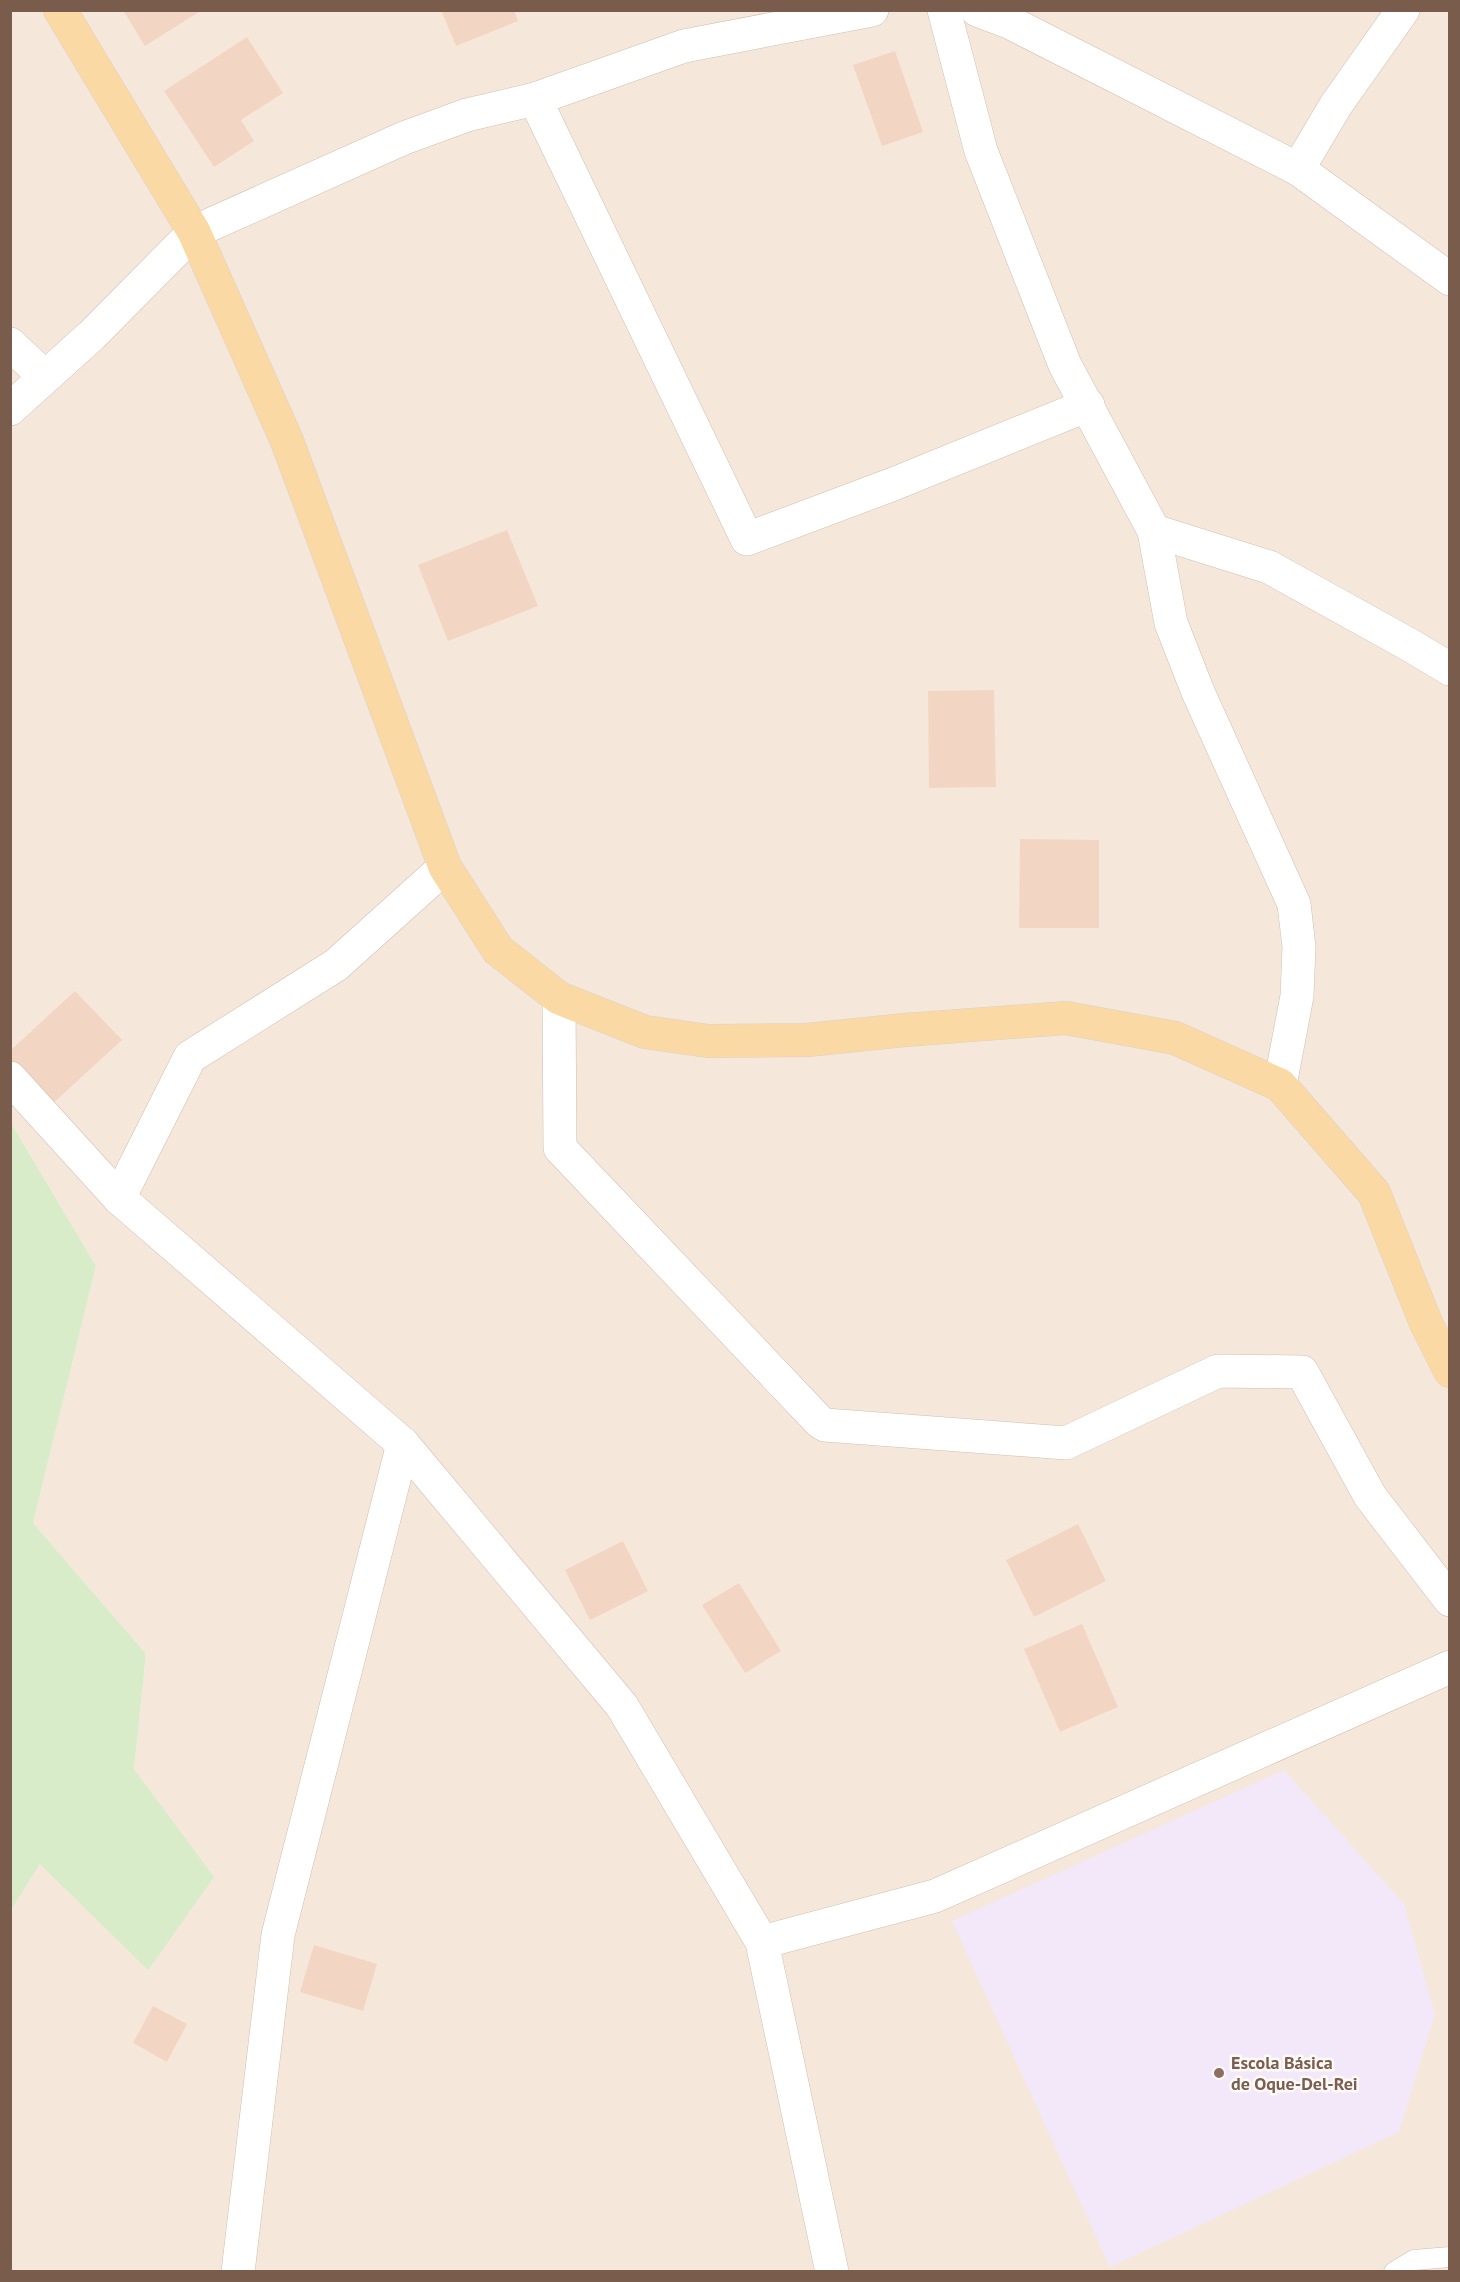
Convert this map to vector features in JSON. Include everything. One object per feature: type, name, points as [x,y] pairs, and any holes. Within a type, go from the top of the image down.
[{"type":"main road","points":[[60,10],[194,232],[287,441],[444,867],[498,950],[559,998],[645,1032],[708,1041],[807,1040],[1066,1018],[1175,1038],[1280,1085],[1374,1193],[1426,1323],[1449,1371]]},
{"type":"street","points":[[10,409],[92,334],[194,232],[404,138],[467,115],[536,99],[684,45],[872,10]]},
{"type":"street","points":[[944,10],[981,151],[1065,365],[1154,531],[1172,623],[1198,692],[1294,904],[1299,947],[1297,996],[1280,1085]]},
{"type":"street","points":[[978,10],[1014,16],[1298,169],[1449,279]]},
{"type":"street","points":[[1298,169],[1336,105],[1403,10]]},
{"type":"street","points":[[536,99],[747,539],[891,485],[1088,405]]},
{"type":"street","points":[[10,344],[45,377]]},
{"type":"street","points":[[1154,531],[1269,567],[1449,669]]},
{"type":"street","points":[[119,1198],[190,1057],[336,965],[444,867]]},
{"type":"street","points":[[559,998],[560,1148],[819,1421],[825,1425],[1066,1443],[1218,1371],[1302,1372],[1370,1496],[1449,1600]]},
{"type":"street","points":[[10,1078],[119,1198],[403,1444],[622,1706],[762,1942],[832,2271]]},
{"type":"street","points":[[238,2271],[278,1935],[403,1444]]},
{"type":"street","points":[[762,1942],[935,1896],[1449,1667]]},
{"type":"lane","points":[[1394,2271],[1414,2260],[1449,2257]]},
{"type":"shaded area","points":[[11,11],[1449,11],[1449,2271],[11,2271],[11,1910],[40,1864],[214,1878],[134,1769],[146,1654],[33,1523],[96,1266],[11,1123]]},
{"type":"shaded area","name":"Escola Básica de Oque-Del-Rei","points":[[1284,1770],[1404,1904],[1435,2014],[1399,2132],[1110,2267],[952,1921]]},
{"type":"green space","points":[[11,1123],[96,1266],[33,1523],[146,1654],[134,1769],[214,1877],[148,1970],[40,1864],[11,1910]]},
{"type":"building","points":[[123,10],[202,10],[145,46]]},
{"type":"building","points":[[441,10],[514,10],[518,21],[456,46]]},
{"type":"building","points":[[247,37],[283,93],[241,120],[254,141],[214,167],[164,91]]},
{"type":"building","points":[[895,51],[923,132],[882,146],[853,65]]},
{"type":"building","points":[[507,530],[538,606],[448,641],[418,565]]},
{"type":"building","points":[[994,690],[996,787],[929,788],[928,691]]},
{"type":"building","points":[[1020,839],[1099,840],[1099,928],[1019,928]]},
{"type":"building","points":[[75,991],[122,1040],[50,1106],[10,1064],[10,1051]]},
{"type":"building","points":[[1078,1524],[1106,1581],[1034,1617],[1006,1560]]},
{"type":"building","points":[[623,1541],[648,1591],[590,1620],[565,1570]]},
{"type":"building","points":[[739,1583],[781,1651],[745,1673],[702,1605]]},
{"type":"building","points":[[1082,1624],[1118,1707],[1060,1732],[1024,1649]]},
{"type":"building","points":[[314,1945],[377,1964],[363,2011],[300,1992]]},
{"type":"building","points":[[153,2006],[187,2024],[167,2062],[133,2043]]},
{"type":"place","name":"Escola Básica de Oque-Del-Rei","points":[[1219,2073]]}]
